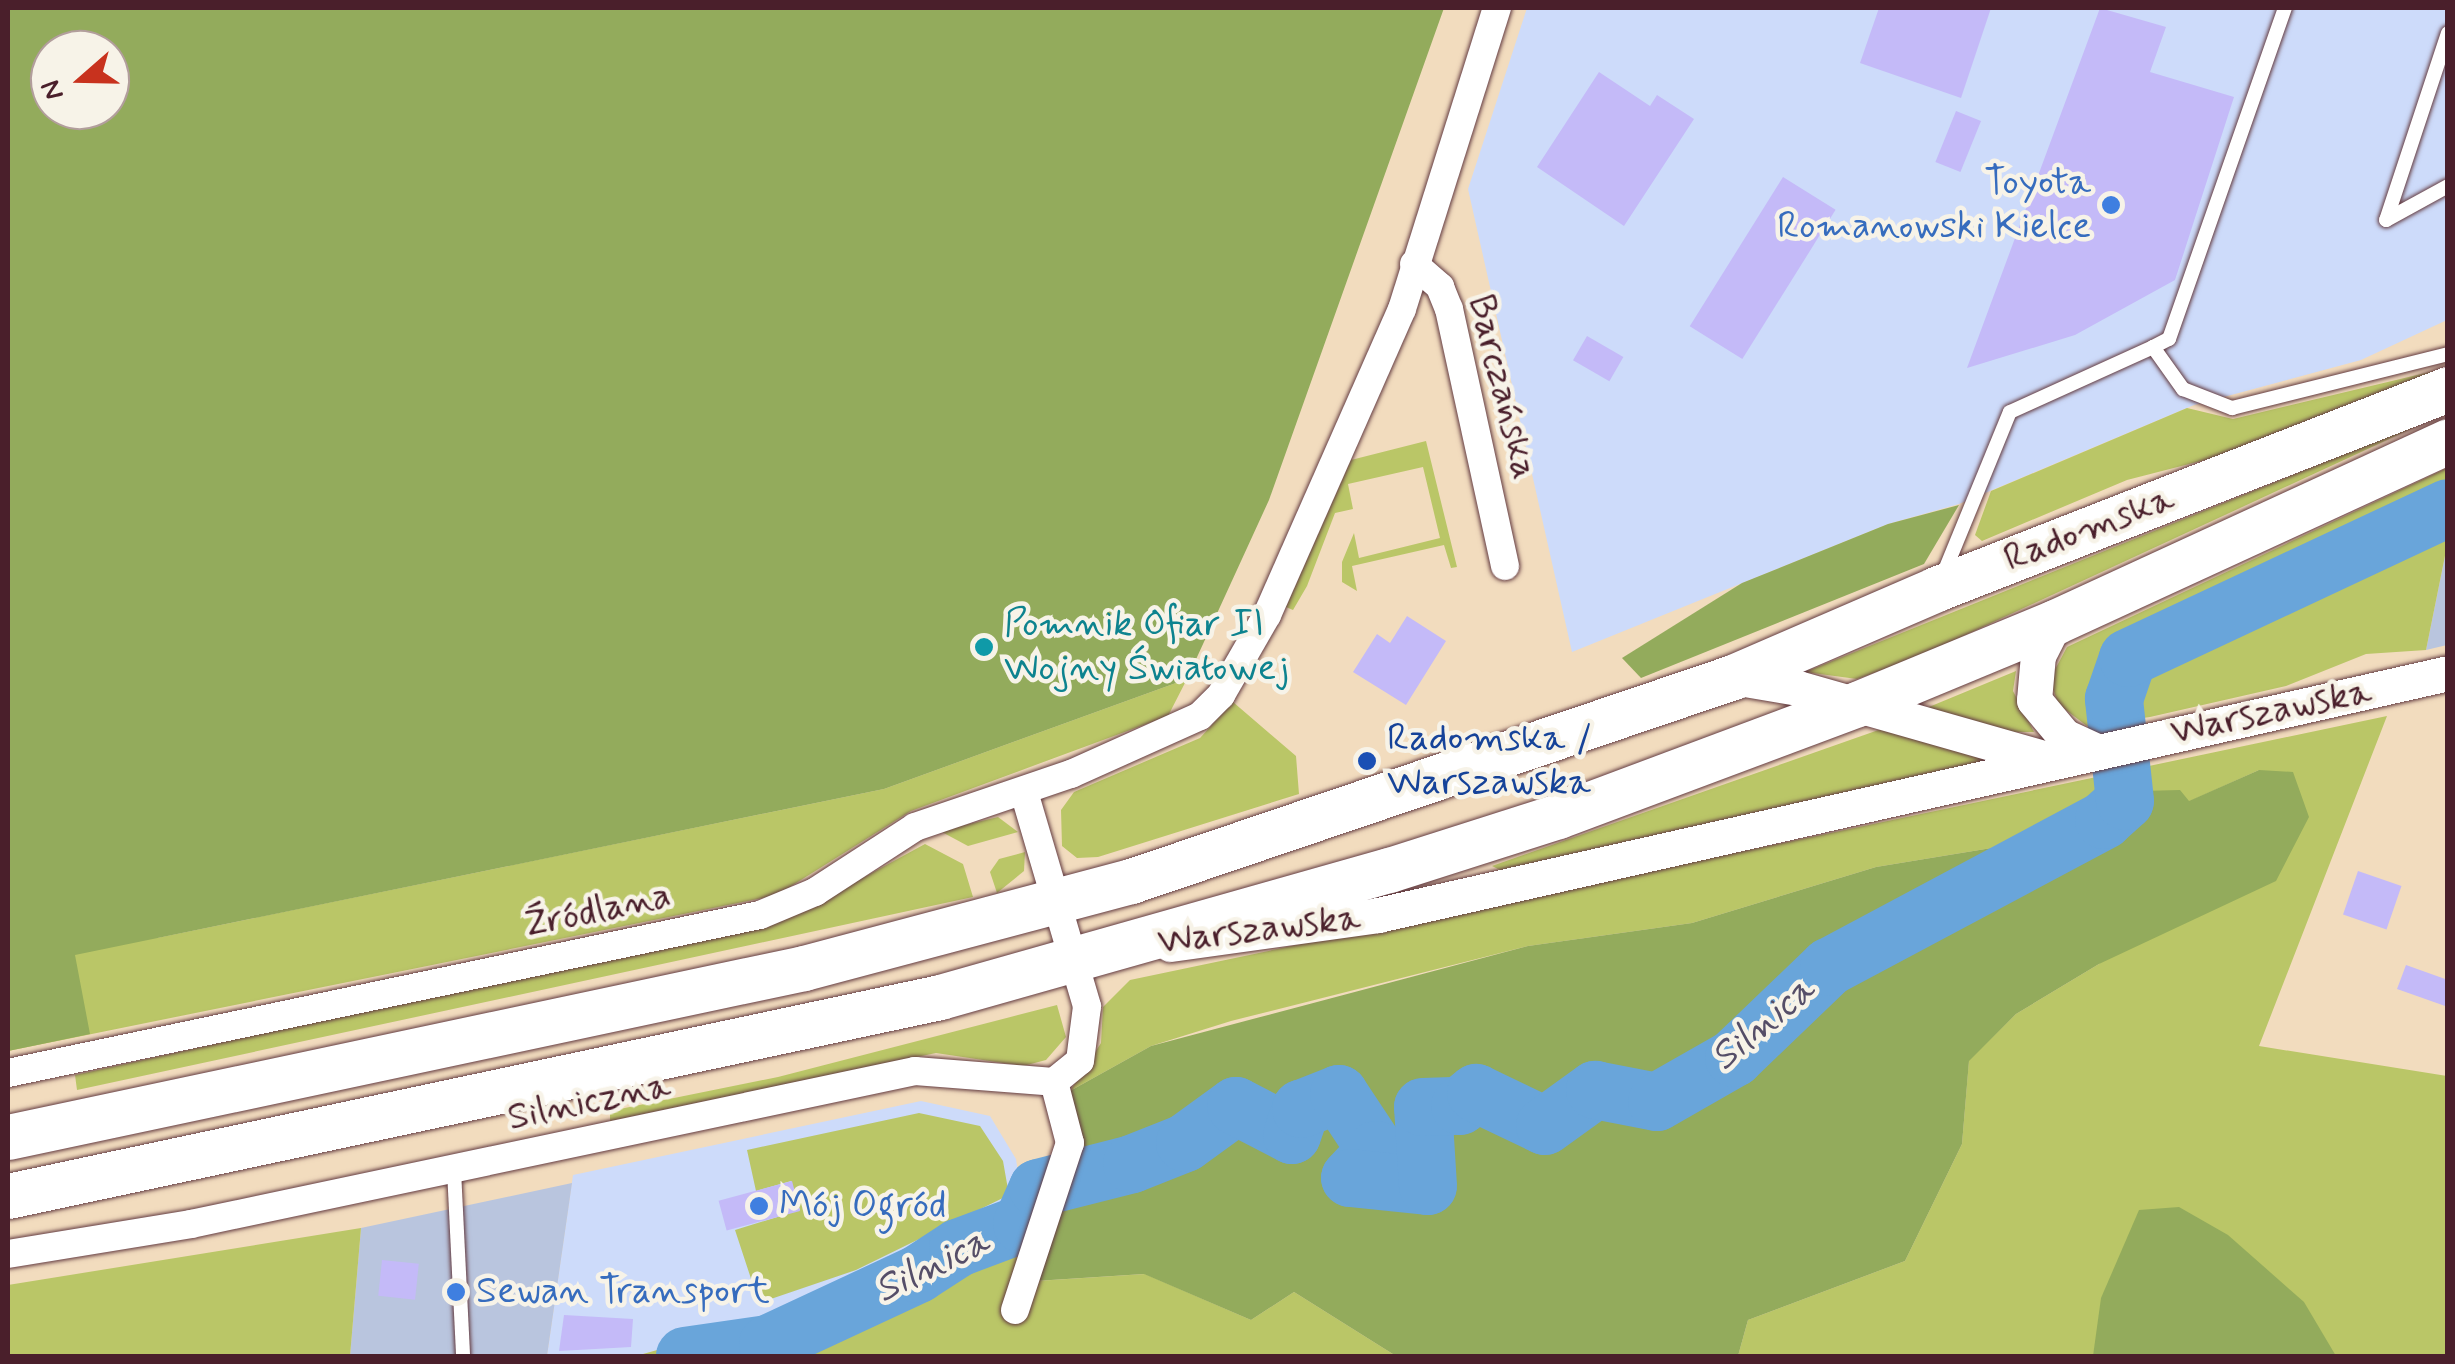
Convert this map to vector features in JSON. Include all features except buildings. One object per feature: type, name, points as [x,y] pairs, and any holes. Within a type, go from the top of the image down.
[{"type":"main road","name":"Radomska","points":[[1733,677],[1936,589],[2448,388]]},
{"type":"main road","name":"Radomska","points":[[2056,622],[2448,441]]},
{"type":"main road","name":"Warszawska","points":[[1139,946],[1558,816],[1857,704],[2056,622]]},
{"type":"main road","name":"Warszawska","points":[[8,1137],[804,968],[1058,902],[1131,881],[1733,677]]},
{"type":"main road","points":[[8,1196],[870,1013],[1139,946]]},
{"type":"street","points":[[1414,264],[1497,8]]},
{"type":"street","name":"Barczańska","points":[[1414,264],[1440,287],[1449,309],[1505,566]]},
{"type":"street","name":"Źródlana","points":[[8,1073],[760,915],[830,884],[916,827],[1024,792],[1173,732],[1221,695],[1267,614],[1402,309],[1414,264]]},
{"type":"street","points":[[2056,622],[2038,655],[2034,700],[2064,736],[2094,750]]},
{"type":"street","name":"Warszawska","points":[[1139,946],[1220,942],[1378,915],[1996,779],[2048,759],[2448,673]]},
{"type":"street","name":"Warszawska","points":[[1733,677],[1857,704],[2048,759]]},
{"type":"street","points":[[1015,1310],[1070,1143],[1054,1082],[1080,1061],[1088,1021],[1076,962],[1024,792]]},
{"type":"street","name":"Silniczna","points":[[8,1254],[454,1170],[916,1071],[1054,1082]]},
{"type":"lane","points":[[1936,589],[2010,412],[2169,338],[2285,8]]},
{"type":"lane","points":[[2448,33],[2386,220],[2448,186]]},
{"type":"lane","points":[[2153,347],[2183,389],[2232,408],[2448,354]]},
{"type":"lane","points":[[454,1170],[463,1356]]},
{"type":"shaded area","points":[[1527,8],[2447,8],[2447,320],[2361,360],[2194,405],[1959,504],[1888,524],[1572,652],[1468,189]]},
{"type":"shaded area","points":[[2447,546],[2447,645],[2426,650]]},
{"type":"shaded area","points":[[921,1101],[990,1116],[1016,1159],[1022,1200],[771,1318],[636,1356],[547,1356],[573,1175]]},
{"type":"shaded area","name":"Sewan Transport","points":[[572,1183],[547,1356],[350,1356],[361,1228]]},
{"type":"green space","points":[[8,8],[1444,8],[1269,500],[1187,679],[884,789],[75,955],[90,1034],[8,1051]]},
{"type":"green space","points":[[2438,370],[2236,452],[2127,480],[1982,541],[1975,535],[1991,491],[2187,408],[2233,419]]},
{"type":"green space","points":[[2439,416],[1918,657],[1857,679],[1805,672]]},
{"type":"green space","points":[[1426,441],[1457,567],[1451,568],[1444,545],[1352,566],[1357,591],[1342,582],[1342,562],[1354,533],[1359,558],[1440,538],[1423,467],[1348,484],[1353,509],[1335,513],[1307,586],[1293,610],[1286,607],[1351,460]]},
{"type":"green space","points":[[2447,468],[2447,546],[2426,650],[2366,654],[2286,686],[2150,717],[2087,726],[2058,704],[2050,679],[2067,647]]},
{"type":"green space","points":[[1959,505],[1924,564],[1641,678],[1622,658],[1742,583],[1888,524]]},
{"type":"green space","points":[[2016,671],[2013,691],[2034,732],[2008,732],[1924,709]]},
{"type":"green space","points":[[1187,679],[1168,716],[911,811],[777,895],[8,1051],[8,726],[157,938],[884,789]]},
{"type":"green space","points":[[1233,702],[1296,756],[1299,794],[1098,857],[1077,858],[1062,846],[1061,810],[1074,792],[1200,738]]},
{"type":"green space","points":[[2387,716],[2259,1046],[2447,1076],[2447,1356],[1738,1356],[1748,1320],[1905,1261],[1962,1144],[1969,1060],[2016,1014],[2099,964],[2259,770],[2188,802],[2090,818],[2040,840],[1876,867],[1692,923],[1528,946],[1231,1021],[1151,1046],[1070,1091],[1101,1043],[1103,1007],[1130,980]]},
{"type":"green space","points":[[1887,727],[1996,761],[1500,870],[1492,866]]},
{"type":"green space","points":[[2259,770],[2293,772],[2309,817],[2276,881],[2099,964],[2016,1014],[1969,1061],[1962,1144],[1905,1261],[1748,1320],[1738,1356],[1396,1356],[1294,1292],[1251,1320],[1144,1274],[1020,1282],[1070,1091],[1151,1046],[1528,946],[1692,923],[1876,867],[2040,840],[2141,791],[2180,790],[2189,801]]},
{"type":"green space","points":[[998,817],[1018,832],[968,846],[940,831]]},
{"type":"green space","points":[[925,844],[963,864],[973,897],[77,1090],[75,1075],[791,917]]},
{"type":"green space","points":[[1025,852],[1024,871],[997,893],[990,872],[999,859]]},
{"type":"green space","points":[[1057,1005],[1066,1037],[1046,1060],[1023,1066],[936,1053],[610,1121],[610,1111],[778,1077]]},
{"type":"green space","points":[[919,1113],[980,1126],[1003,1161],[1009,1195],[856,1270],[759,1303],[735,1230],[800,1210],[791,1181],[756,1191],[747,1150]]},
{"type":"green space","points":[[1022,1200],[1049,1202],[1021,1282],[1145,1274],[1251,1320],[1294,1292],[1396,1356],[636,1356],[771,1318]]},
{"type":"green space","points":[[2179,1207],[2228,1235],[2304,1302],[2336,1356],[2093,1356],[2101,1298],[2139,1210]]},
{"type":"green space","points":[[361,1228],[350,1356],[8,1356],[8,1285]]},
{"type":"waterway","name":"Silnica","points":[[685,1356],[768,1344],[918,1274],[958,1248],[1022,1224],[1038,1188],[1132,1164],[1185,1143],[1236,1106],[1292,1135],[1301,1109],[1339,1094],[1376,1150],[1350,1178],[1428,1186],[1423,1107],[1460,1106],[1476,1093],[1545,1126],[1595,1090],[1657,1102],[1734,1058],[1829,967],[2104,820],[2125,801],[2114,699],[2128,658],[2448,508]]},
{"type":"place","name":"Toyota Romanowski Kielce","points":[[2111,205]]},
{"type":"place","name":"Pomnik Ofiar II Wojny Światowej","points":[[984,647]]},
{"type":"place","name":"Radomska / Warszawska","points":[[1367,761]]},
{"type":"place","name":"Mój Ogród","points":[[759,1206]]},
{"type":"place","name":"Sewan Transport","points":[[456,1292]]}]
